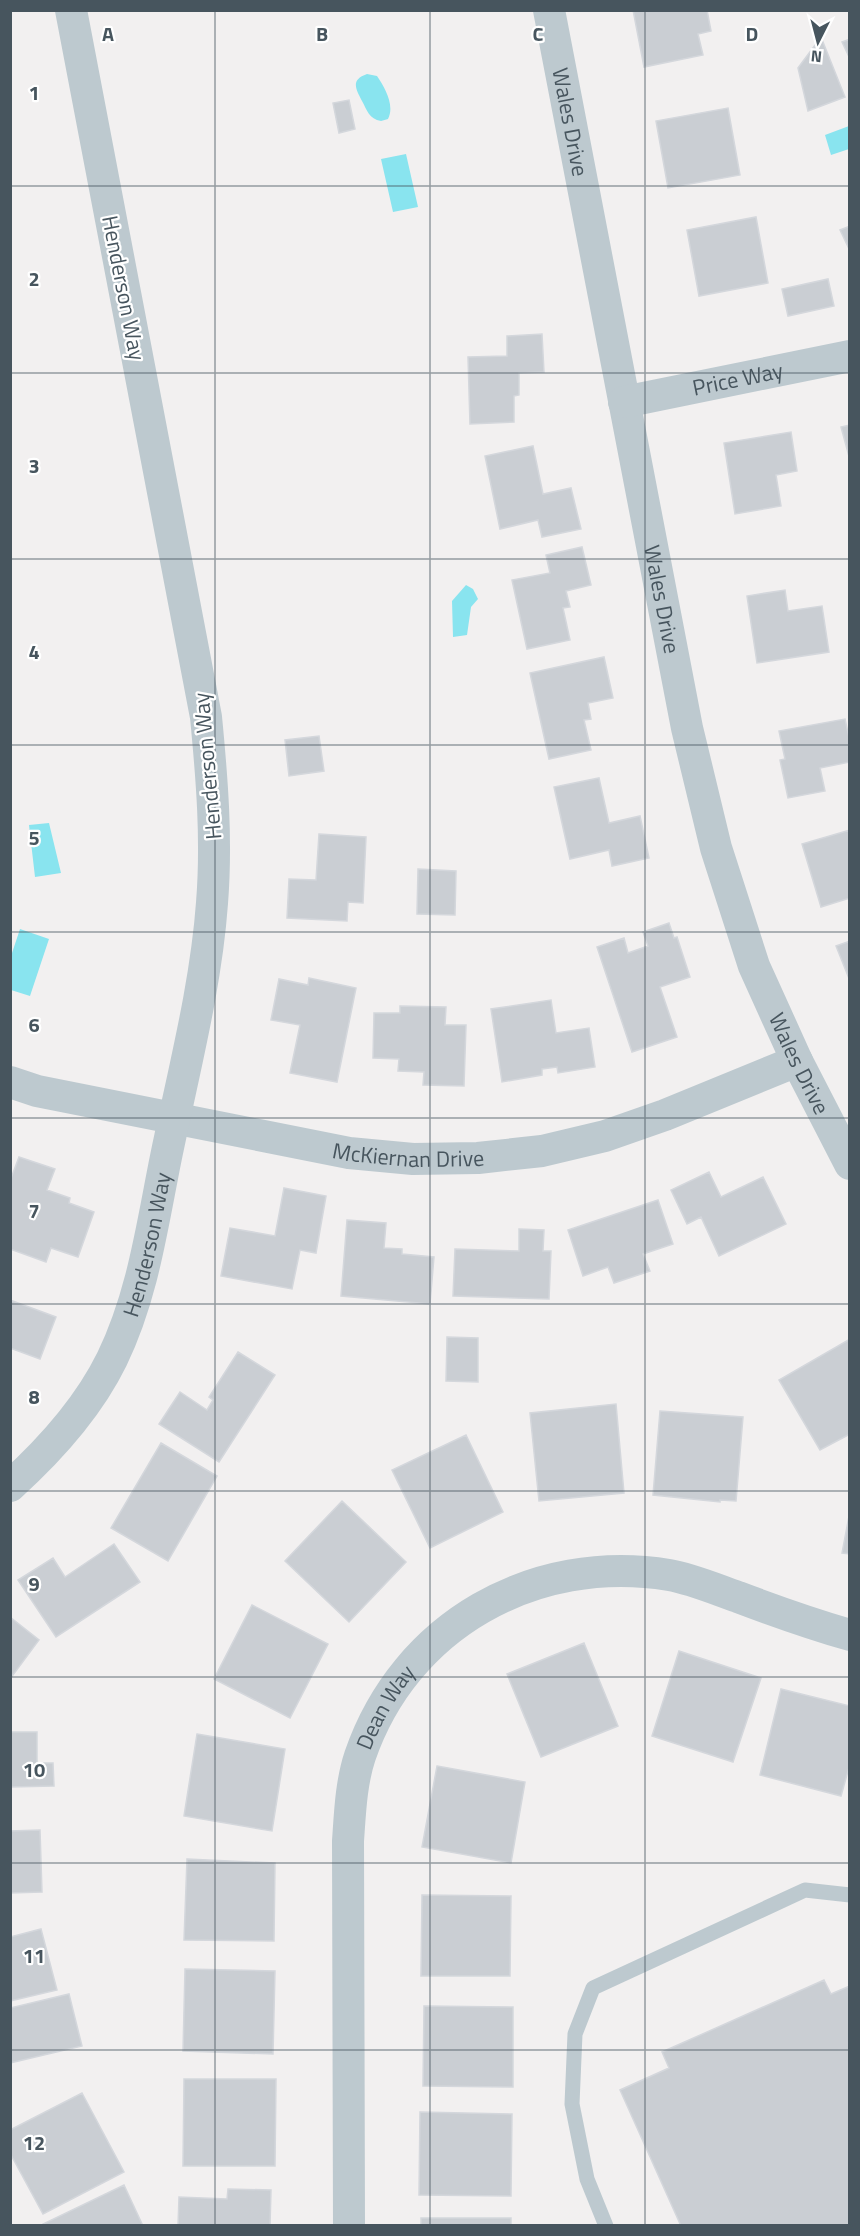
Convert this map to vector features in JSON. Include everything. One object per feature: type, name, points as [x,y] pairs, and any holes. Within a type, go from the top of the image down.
[{"type":"street","name":"Henderson Way","points":[[10,1486],[47,1452],[82,1408],[111,1360],[141,1282],[201,984],[212,904],[214,851],[212,785],[204,705],[70,10]]},
{"type":"street","name":"Wales Drive","points":[[549,10],[687,728],[716,848],[754,966],[797,1061],[849,1164]]},
{"type":"street","name":"Price Way","points":[[624,402],[849,356]]},
{"type":"street","name":"McKiernan Drive","points":[[10,1082],[37,1091],[349,1153],[413,1159],[478,1158],[542,1151],[604,1136],[665,1115],[797,1061]]},
{"type":"street","name":"Dean Way","points":[[350,2226],[348,1841],[353,1785],[370,1731],[398,1682],[416,1660],[458,1622],[481,1606],[532,1584],[560,1576],[588,1572],[635,1571],[672,1576],[699,1583],[820,1627],[849,1635]]},
{"type":"lane","points":[[606,2226],[587,2179],[572,2103],[575,2034],[593,1988],[806,1890],[849,1895]]},
{"type":"water","points":[[367,74],[377,76],[386,91],[390,102],[388,119],[381,121],[371,116],[358,93],[356,82]]},
{"type":"water","points":[[849,126],[849,149],[831,155],[825,135]]},
{"type":"water","points":[[406,154],[418,207],[393,212],[381,159]]},
{"type":"water","points":[[466,585],[473,589],[478,599],[471,607],[467,635],[453,637],[452,601]]},
{"type":"water","points":[[49,823],[61,873],[35,877],[29,825]]},
{"type":"water","points":[[20,929],[49,939],[30,996],[11,990],[11,956]]},
{"type":"building","points":[[633,10],[707,10],[711,31],[698,34],[703,55],[644,67]]},
{"type":"building","points":[[821,37],[845,97],[808,111],[798,68]]},
{"type":"building","points":[[850,39],[850,59],[842,42]]},
{"type":"building","points":[[349,100],[355,129],[339,133],[333,103]]},
{"type":"building","points":[[728,108],[740,175],[668,188],[656,121]]},
{"type":"building","points":[[756,217],[768,283],[699,296],[687,230]]},
{"type":"building","points":[[850,226],[850,251],[840,230]]},
{"type":"building","points":[[828,279],[834,306],[788,316],[782,289]]},
{"type":"building","points":[[542,334],[544,372],[519,373],[519,395],[514,396],[514,422],[470,424],[468,357],[507,356],[507,336]]},
{"type":"building","points":[[850,425],[850,460],[841,427]]},
{"type":"building","points":[[791,432],[797,471],[776,475],[781,506],[735,514],[724,443]]},
{"type":"building","points":[[533,446],[543,494],[571,488],[581,529],[542,537],[538,520],[500,529],[485,456]]},
{"type":"building","points":[[582,547],[591,585],[566,591],[570,607],[563,608],[570,640],[527,649],[512,580],[550,573],[546,555]]},
{"type":"building","points":[[785,590],[788,611],[822,606],[829,652],[757,663],[747,596]]},
{"type":"building","points":[[604,657],[613,698],[588,703],[591,719],[584,720],[591,750],[549,759],[530,673]]},
{"type":"building","points":[[845,719],[850,742],[850,762],[820,768],[825,791],[788,798],[780,760],[785,759],[779,731]]},
{"type":"building","points":[[319,736],[324,771],[289,776],[285,740]]},
{"type":"building","points":[[599,778],[609,823],[640,816],[649,858],[612,866],[609,850],[570,859],[554,787]]},
{"type":"building","points":[[850,830],[850,898],[821,907],[802,844]]},
{"type":"building","points":[[319,834],[366,837],[363,903],[348,902],[347,921],[287,918],[289,879],[316,880]]},
{"type":"building","points":[[418,869],[456,871],[455,915],[417,914]]},
{"type":"building","points":[[669,923],[674,938],[677,937],[690,977],[660,987],[677,1037],[632,1052],[597,947],[624,938],[628,953],[648,946],[643,932]]},
{"type":"building","points":[[850,941],[850,981],[836,946]]},
{"type":"building","points":[[309,978],[356,988],[337,1082],[290,1073],[300,1025],[271,1020],[279,979],[308,985]]},
{"type":"building","points":[[551,1000],[556,1033],[589,1028],[595,1067],[558,1073],[557,1067],[542,1069],[542,1075],[502,1082],[491,1009]]},
{"type":"building","points":[[400,1006],[446,1007],[445,1025],[466,1025],[464,1086],[423,1085],[424,1072],[398,1071],[399,1059],[373,1058],[374,1013],[400,1013]]},
{"type":"building","points":[[19,1157],[55,1169],[47,1190],[70,1198],[69,1203],[94,1212],[78,1257],[51,1248],[46,1262],[10,1249],[10,1181]]},
{"type":"building","points":[[709,1172],[721,1197],[763,1177],[786,1224],[719,1256],[701,1217],[687,1224],[671,1190]]},
{"type":"building","points":[[284,1188],[326,1196],[316,1253],[300,1250],[292,1289],[221,1276],[230,1228],[275,1236]]},
{"type":"building","points":[[658,1200],[673,1244],[643,1254],[650,1271],[614,1283],[608,1267],[583,1276],[568,1230]]},
{"type":"building","points":[[347,1220],[386,1223],[384,1248],[402,1249],[402,1254],[434,1257],[430,1304],[341,1296]]},
{"type":"building","points":[[519,1229],[544,1230],[543,1251],[551,1251],[549,1299],[453,1296],[455,1249],[519,1251]]},
{"type":"building","points":[[10,1300],[56,1317],[40,1359],[10,1348]]},
{"type":"building","points":[[447,1337],[478,1338],[478,1382],[446,1381]]},
{"type":"building","points":[[850,1339],[850,1434],[820,1450],[779,1380]]},
{"type":"building","points":[[238,1352],[275,1375],[219,1462],[159,1424],[180,1392],[207,1410],[213,1400],[209,1397]]},
{"type":"building","points":[[616,1404],[624,1493],[539,1501],[530,1413]]},
{"type":"building","points":[[660,1411],[743,1417],[736,1501],[720,1500],[720,1502],[653,1495]]},
{"type":"building","points":[[466,1435],[503,1512],[430,1548],[392,1470]]},
{"type":"building","points":[[161,1443],[217,1476],[168,1561],[111,1528]]},
{"type":"building","points":[[342,1501],[406,1562],[349,1622],[285,1561]]},
{"type":"building","points":[[850,1511],[850,1554],[842,1553]]},
{"type":"building","points":[[114,1544],[140,1582],[56,1637],[18,1580],[53,1558],[65,1577]]},
{"type":"building","points":[[252,1605],[328,1644],[290,1718],[214,1679]]},
{"type":"building","points":[[10,1617],[39,1640],[10,1679]]},
{"type":"building","points":[[584,1643],[618,1726],[541,1757],[507,1674]]},
{"type":"building","points":[[679,1651],[761,1678],[733,1762],[652,1736]]},
{"type":"building","points":[[781,1689],[850,1706],[850,1764],[841,1796],[760,1775]]},
{"type":"building","points":[[10,1732],[37,1732],[37,1763],[53,1763],[54,1786],[10,1787]]},
{"type":"building","points":[[197,1734],[285,1749],[272,1831],[184,1816]]},
{"type":"building","points":[[437,1766],[525,1782],[511,1863],[422,1847]]},
{"type":"building","points":[[40,1830],[42,1892],[10,1893],[10,1831]]},
{"type":"building","points":[[187,1859],[275,1863],[274,1941],[184,1940]]},
{"type":"building","points":[[422,1895],[511,1896],[510,1976],[421,1976]]},
{"type":"building","points":[[41,1929],[57,1990],[10,2001],[10,1937]]},
{"type":"building","points":[[185,1969],[275,1971],[273,2054],[183,2051]]},
{"type":"building","points":[[824,1980],[831,1994],[850,1986],[850,2226],[681,2226],[620,2090],[669,2068],[662,2052]]},
{"type":"building","points":[[69,1994],[82,2046],[10,2063],[10,2008]]},
{"type":"building","points":[[424,2006],[513,2007],[513,2087],[423,2086]]},
{"type":"building","points":[[184,2079],[276,2079],[275,2166],[183,2166]]},
{"type":"building","points":[[82,2093],[124,2172],[43,2214],[10,2153],[10,2130]]},
{"type":"building","points":[[420,2112],[512,2114],[511,2196],[419,2195]]},
{"type":"building","points":[[124,2185],[143,2226],[44,2226],[43,2224]]},
{"type":"building","points":[[228,2189],[271,2190],[270,2226],[178,2226],[179,2197],[227,2199]]},
{"type":"building","points":[[421,2218],[511,2218],[511,2226],[421,2226]]}]
